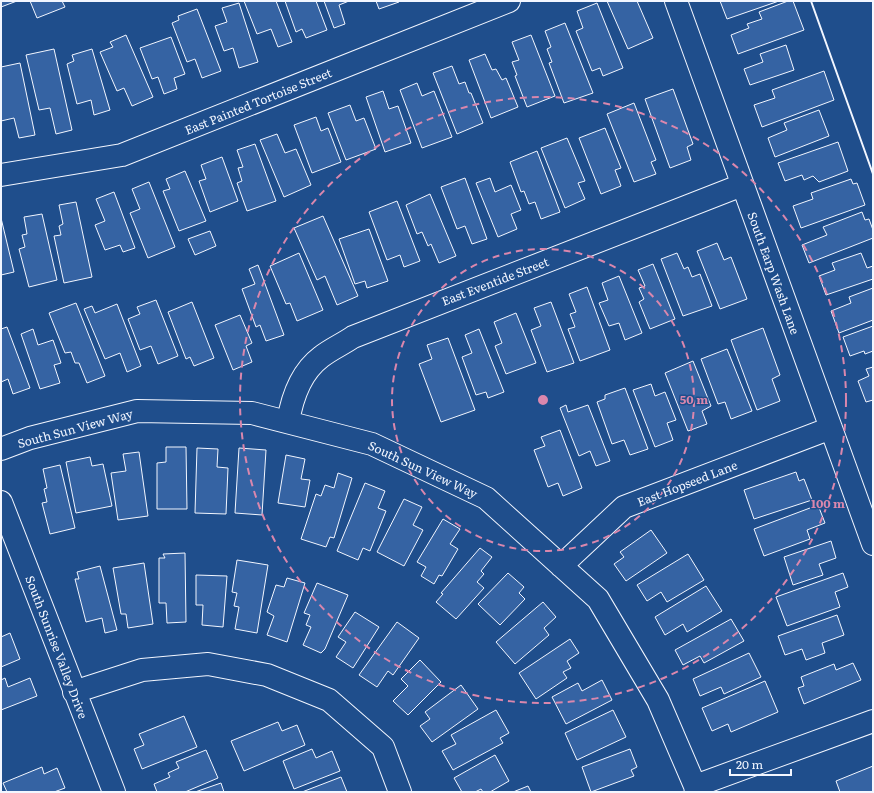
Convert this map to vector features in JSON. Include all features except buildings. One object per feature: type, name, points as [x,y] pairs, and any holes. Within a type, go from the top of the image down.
[{"type":"street","name":"East Painted Tortoise Street","points":[[1,175],[122,155],[509,1]]},
{"type":"street","name":"South Earp Wash Lane","points":[[676,1],[873,544]]},
{"type":"street","name":"East Eventide Street","points":[[288,422],[291,405],[304,375],[321,357],[353,337],[742,185]]},
{"type":"street","name":"South Sun View Way","points":[[1,449],[30,438],[137,411],[252,413],[372,444],[486,498],[598,598],[658,700],[695,789]]},
{"type":"street","name":"East Hopseed Lane","points":[[561,566],[624,507],[831,428]]},
{"type":"street","name":"South Sunrise Valley Drive","points":[[1,502],[114,792]]},
{"type":"street","points":[[74,692],[142,670],[208,664],[267,675],[329,700],[383,746],[400,792]]},
{"type":"street","points":[[695,789],[873,721]]},
{"type":"wall","points":[[811,1],[873,174]]}]
